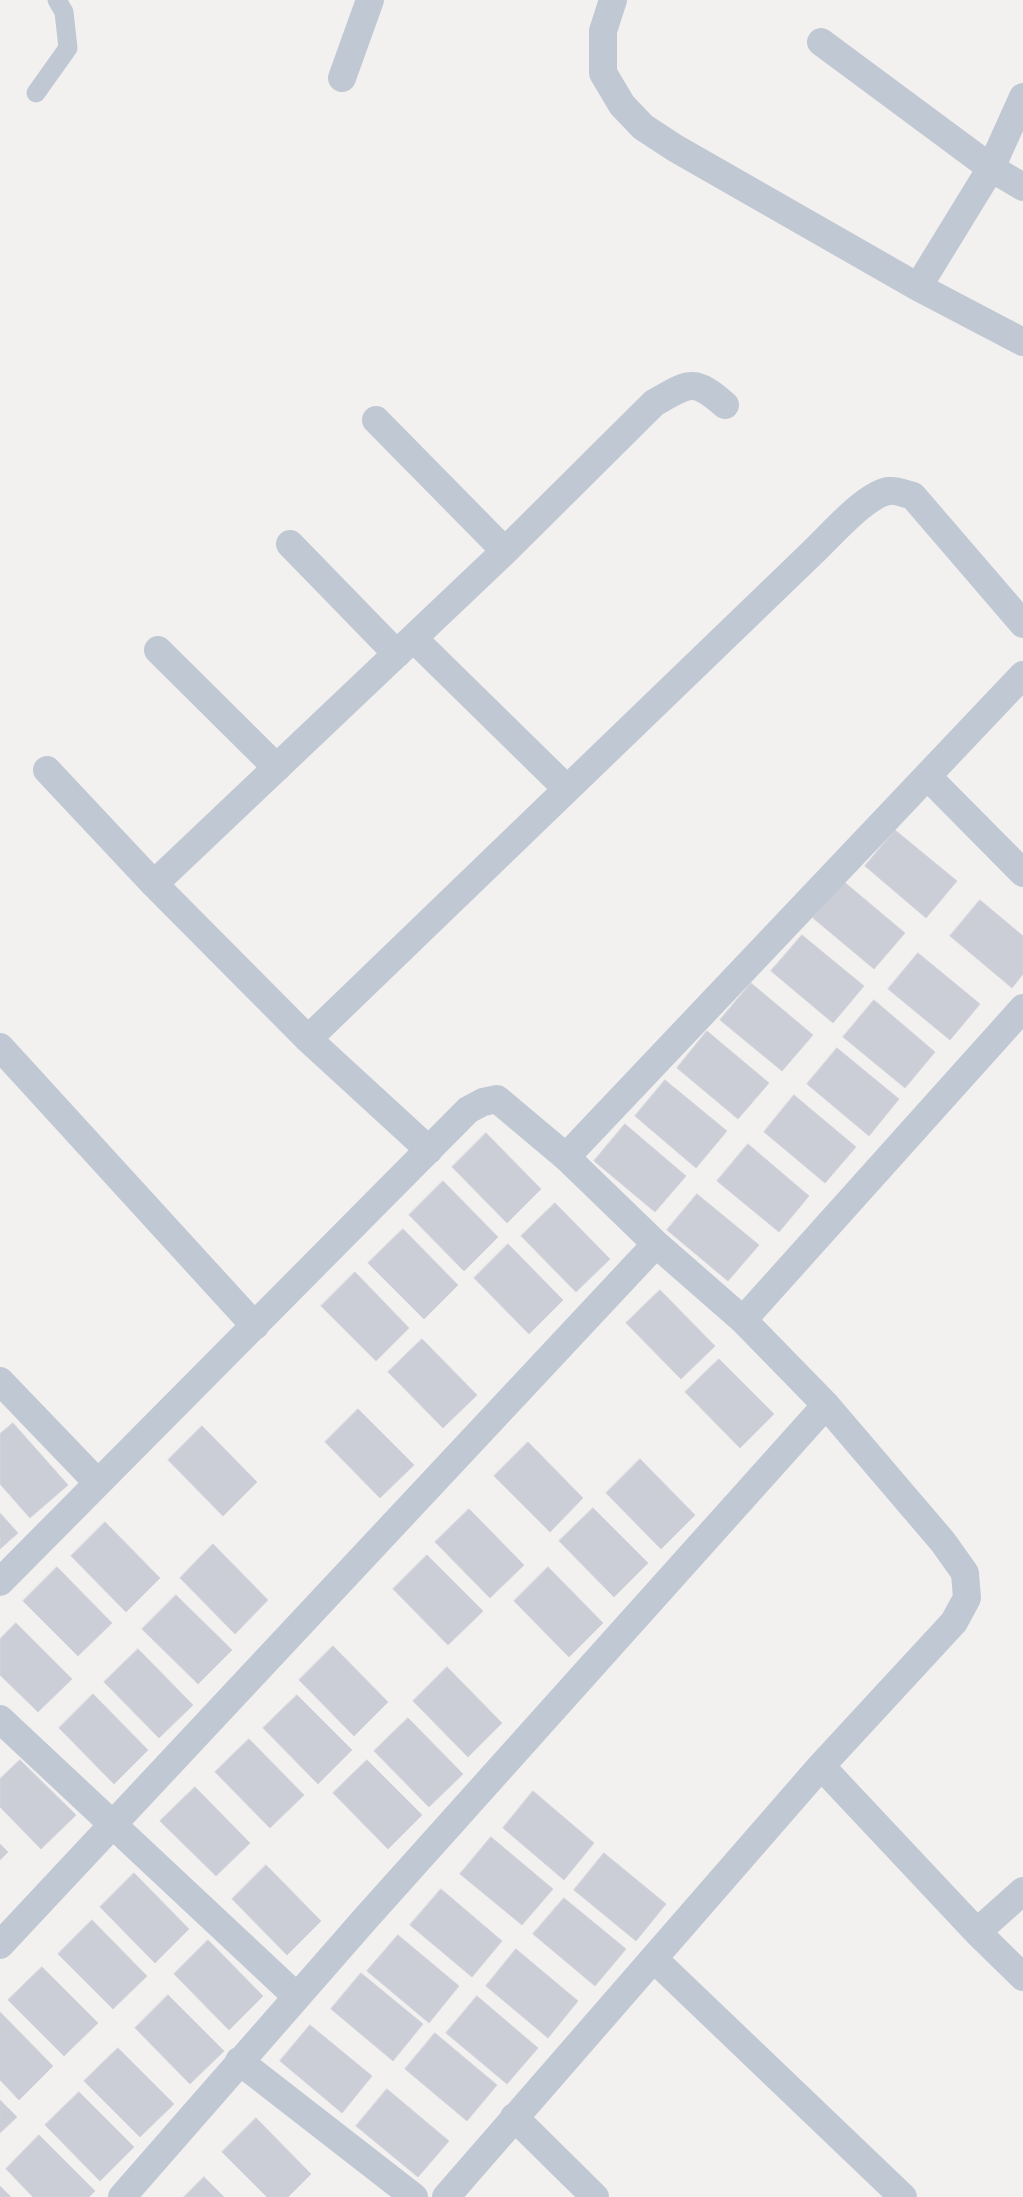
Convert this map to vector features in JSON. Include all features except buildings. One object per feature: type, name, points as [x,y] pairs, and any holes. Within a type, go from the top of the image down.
[{"type":"street","points":[[342,78],[370,0]]},
{"type":"street","points":[[613,0],[603,31],[603,73],[622,105],[643,127],[683,153],[918,287],[1023,342]]},
{"type":"street","points":[[822,42],[992,168],[1023,187]]},
{"type":"street","points":[[918,287],[992,168],[1023,97]]},
{"type":"street","points":[[154,884],[505,551],[654,403],[684,386],[705,388],[725,405]]},
{"type":"street","points":[[376,420],[505,551]]},
{"type":"street","points":[[308,1039],[813,552],[865,504],[880,493],[891,490],[913,496],[1023,624]]},
{"type":"street","points":[[290,544],[567,789]]},
{"type":"street","points":[[158,650],[277,768]]},
{"type":"street","points":[[566,1157],[1023,675]]},
{"type":"street","points":[[47,770],[154,884],[308,1039],[429,1150]]},
{"type":"street","points":[[927,776],[1023,873]]},
{"type":"street","points":[[743,1320],[1023,1008]]},
{"type":"street","points":[[0,1047],[255,1326]]},
{"type":"street","points":[[0,1582],[468,1110],[484,1102],[497,1099],[509,1107],[566,1157],[656,1244],[743,1320],[826,1404],[943,1542],[965,1573],[967,1598],[954,1622],[821,1766],[446,2197]]},
{"type":"street","points":[[0,1945],[656,1244]]},
{"type":"street","points":[[0,1382],[98,1483]]},
{"type":"street","points":[[122,2197],[239,2061],[826,1404]]},
{"type":"street","points":[[0,1719],[297,1997]]},
{"type":"street","points":[[821,1766],[977,1932],[1023,1977]]},
{"type":"street","points":[[977,1932],[1023,1890]]},
{"type":"street","points":[[654,1959],[903,2197]]},
{"type":"street","points":[[239,2061],[414,2197]]},
{"type":"street","points":[[514,2118],[595,2197]]},
{"type":"lane","points":[[36,93],[68,48],[64,12],[57,0]]}]
